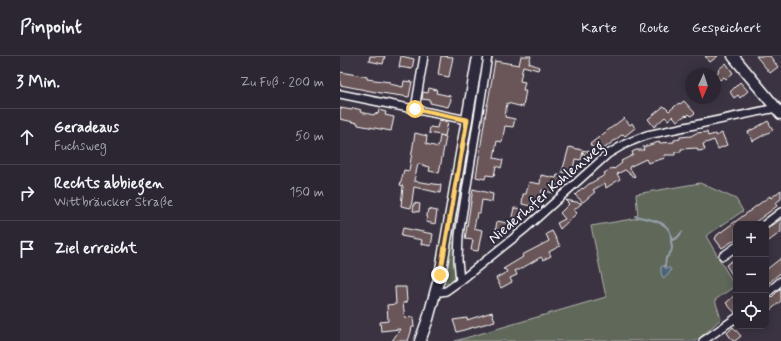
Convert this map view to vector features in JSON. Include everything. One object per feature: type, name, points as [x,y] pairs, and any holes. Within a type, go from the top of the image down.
[{"type":"main road","points":[[420,341],[436,291],[444,253],[478,56]]},
{"type":"main road","points":[[733,56],[779,112]]},
{"type":"street","points":[[415,109],[424,56]]},
{"type":"street","points":[[460,281],[458,260],[459,235],[488,56]]},
{"type":"street","points":[[340,94],[467,120]]},
{"type":"street","name":"Niederhofer Kohlenweg","points":[[436,291],[446,291],[467,276],[526,228],[608,154],[625,144],[641,137],[659,132],[779,112]]},
{"type":"street","points":[[769,221],[781,212]]},
{"type":"street","points":[[723,256],[733,248]]},
{"type":"street","points":[[767,293],[781,281]]},
{"type":"street","points":[[703,341],[733,320]]},
{"type":"green space","points":[[700,183],[736,199],[743,211],[706,236],[733,283],[733,287],[715,300],[721,319],[696,341],[455,341],[606,297],[591,226],[638,218],[636,194]]},
{"type":"green space","points":[[450,242],[457,244],[456,278],[452,282],[447,283],[443,282]]},
{"type":"water","points":[[665,266],[665,268],[670,268],[671,270],[668,275],[663,278],[661,267]]},
{"type":"building","points":[[370,56],[385,56],[383,64],[369,61]]},
{"type":"building","points":[[401,56],[414,59],[412,69],[399,67]]},
{"type":"building","points":[[441,56],[453,57],[449,77],[438,75]]},
{"type":"building","points":[[521,56],[531,56],[529,63],[539,67],[538,70],[523,66],[520,81],[525,82],[523,90],[526,90],[523,107],[507,103],[505,117],[515,119],[513,127],[505,126],[502,142],[497,141],[494,158],[503,160],[501,168],[496,166],[494,176],[486,175],[485,179],[476,177],[495,61],[519,65]]},
{"type":"building","points":[[705,56],[718,56],[710,62]]},
{"type":"building","points":[[756,56],[770,56],[778,67],[770,73]]},
{"type":"building","points":[[726,63],[733,73],[726,79],[724,77],[721,79],[720,68]]},
{"type":"building","points":[[340,72],[367,77],[367,79],[390,82],[390,84],[403,87],[404,81],[412,82],[409,97],[340,85]]},
{"type":"building","points":[[740,82],[748,91],[740,98],[738,95],[734,98],[730,92]]},
{"type":"building","points":[[429,88],[437,90],[436,93],[450,96],[451,100],[448,107],[430,103],[430,100],[422,99],[423,92],[428,93]]},
{"type":"building","points":[[684,101],[685,104],[695,113],[691,116],[689,114],[687,116],[686,115],[677,121],[673,116],[668,120],[665,117],[654,127],[648,119],[664,106],[669,111],[679,103],[680,104]]},
{"type":"building","points":[[340,108],[352,110],[353,108],[358,109],[361,110],[360,112],[374,115],[375,113],[378,114],[379,110],[386,112],[385,115],[394,117],[391,131],[358,125],[358,123],[340,119]]},
{"type":"building","points":[[624,118],[630,125],[632,123],[635,128],[625,136],[623,134],[597,154],[590,144]]},
{"type":"building","points":[[439,120],[448,122],[445,136],[429,133],[430,127],[437,128]]},
{"type":"building","points":[[768,121],[773,130],[753,141],[748,132]]},
{"type":"building","points":[[707,132],[708,136],[715,134],[716,136],[722,133],[727,145],[718,149],[714,140],[703,144],[705,150],[698,151],[697,148],[681,149],[681,152],[675,152],[675,155],[664,155],[665,158],[648,163],[646,159],[629,167],[635,176],[634,177],[625,170],[617,174],[620,179],[606,188],[605,183],[593,190],[595,192],[583,202],[575,195],[582,188],[583,189],[605,175],[604,173],[613,168],[614,169],[622,163],[621,161],[633,155],[632,152],[636,150],[644,150],[643,147],[659,142],[674,142],[674,140],[680,139],[680,137]]},
{"type":"building","points":[[415,133],[427,136],[426,144],[438,147],[440,136],[446,137],[439,173],[429,171],[430,167],[418,164],[414,181],[441,185],[440,193],[414,187],[411,208],[401,206],[403,186],[400,185],[404,170],[409,171]]},
{"type":"building","points":[[569,147],[596,153],[588,160],[583,152],[581,160],[575,159],[572,175],[562,172]]},
{"type":"building","points":[[541,175],[556,178],[557,175],[563,176],[561,185],[557,184],[553,193],[542,190],[540,205],[535,204],[535,207],[522,204],[523,194],[526,194],[529,182],[540,184]]},
{"type":"building","points":[[473,189],[493,194],[492,202],[482,200],[480,213],[477,213],[474,228],[482,230],[478,251],[471,250],[473,240],[465,239]]},
{"type":"building","points":[[781,190],[781,199],[775,203],[777,206],[757,221],[736,221],[770,196],[771,198]]},
{"type":"building","points":[[565,200],[582,203],[574,210],[577,213],[560,229],[557,223],[565,219],[560,213],[569,204]]},
{"type":"building","points":[[414,203],[420,204],[419,212],[413,211]]},
{"type":"building","points":[[514,208],[524,209],[523,218],[512,217]]},
{"type":"building","points":[[428,209],[437,211],[435,224],[426,222]]},
{"type":"building","points":[[781,219],[781,232],[769,241],[769,228]]},
{"type":"building","points":[[497,221],[507,223],[505,234],[495,233]]},
{"type":"building","points":[[733,223],[733,241],[722,248],[715,239],[717,235]]},
{"type":"building","points":[[403,228],[433,234],[431,246],[421,244],[422,240],[401,236]]},
{"type":"building","points":[[552,231],[560,246],[549,252],[551,256],[543,260],[541,257],[519,270],[515,270],[517,275],[510,278],[512,282],[501,288],[496,278],[507,272],[503,269],[523,257],[522,255],[549,241],[546,234]]},
{"type":"building","points":[[781,258],[781,272],[769,283],[769,268]]},
{"type":"building","points":[[733,260],[733,276],[726,265]]},
{"type":"building","points":[[395,287],[406,287],[407,302],[403,303],[405,318],[413,317],[414,327],[412,327],[408,341],[392,341],[400,329],[381,331],[380,322],[388,321],[387,305],[396,304]]},
{"type":"building","points":[[781,288],[781,301],[769,311],[769,300]]},
{"type":"building","points":[[733,297],[733,311],[726,303]]},
{"type":"building","points":[[492,312],[495,321],[457,332],[453,320],[467,318],[467,320]]},
{"type":"building","points":[[733,327],[733,329],[741,336],[733,341],[727,333]]},
{"type":"waterway","points":[[635,216],[660,222],[668,229],[671,234],[672,248],[671,252],[666,258],[665,266]]},
{"type":"waterway","points":[[672,240],[677,238],[682,232]]},
{"type":"route","points":[[415,109],[467,120],[440,275]]}]
